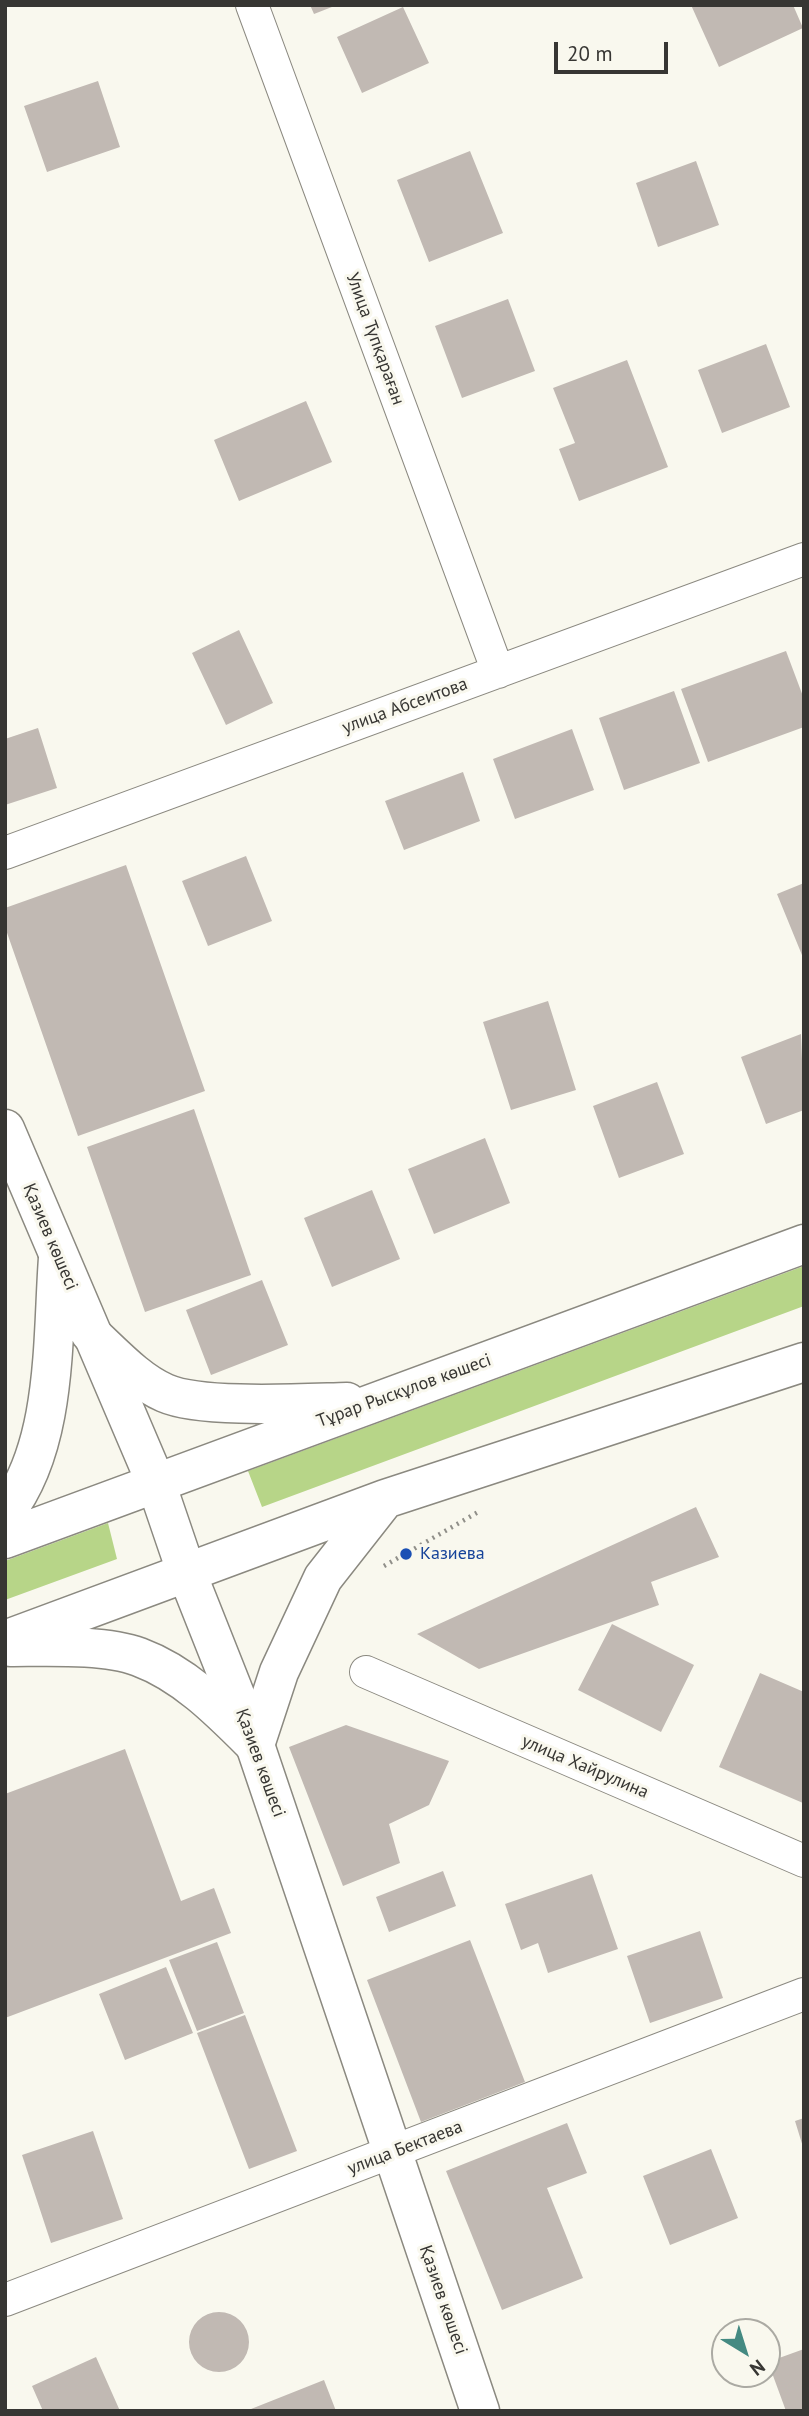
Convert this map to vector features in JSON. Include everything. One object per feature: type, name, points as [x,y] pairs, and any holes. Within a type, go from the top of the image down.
[{"type":"main road","name":"Қазиев көшесі","points":[[5,1129],[156,1483],[186,1571],[255,1745],[480,2411]]},
{"type":"main road","name":"Тұрар Рыскұлов көшесі","points":[[5,1539],[804,1244]]},
{"type":"main road","points":[[5,1513],[22,1492],[43,1438],[58,1258]]},
{"type":"main road","points":[[90,1333],[128,1367],[166,1394],[205,1401],[284,1404],[377,1401]]},
{"type":"main road","points":[[5,1640],[385,1499],[804,1362]]},
{"type":"main road","points":[[5,1647],[74,1647],[138,1657],[201,1692],[255,1745],[279,1672],[323,1578],[385,1499]]},
{"type":"street","name":"Улица Түпқараған","points":[[252,5],[498,672]]},
{"type":"street","name":"улица Абсеитова","points":[[5,853],[804,559]]},
{"type":"street","name":"улица Хайрулина","points":[[366,1672],[804,1861]]},
{"type":"street","name":"улица Бектаева","points":[[5,2300],[804,1994]]},
{"type":"green space","points":[[804,1266],[804,1306],[262,1507],[248,1471]]},
{"type":"green space","points":[[108,1523],[117,1559],[5,1600],[5,1561]]},
{"type":"building","points":[[310,5],[337,5],[314,14]]},
{"type":"building","points":[[691,5],[793,5],[803,28],[719,67]]},
{"type":"building","points":[[403,7],[429,63],[362,93],[337,37]]},
{"type":"building","points":[[98,81],[120,147],[47,172],[24,106]]},
{"type":"building","points":[[470,151],[503,233],[429,262],[397,180]]},
{"type":"building","points":[[696,161],[719,225],[658,247],[636,183]]},
{"type":"building","points":[[508,299],[535,371],[462,398],[435,326]]},
{"type":"building","points":[[766,344],[790,407],[722,433],[698,370]]},
{"type":"building","points":[[627,360],[668,467],[579,501],[559,449],[575,443],[553,388]]},
{"type":"building","points":[[306,401],[332,462],[239,501],[214,440]]},
{"type":"building","points":[[239,630],[273,703],[226,725],[192,653]]},
{"type":"building","points":[[786,651],[804,699],[804,727],[708,762],[681,689]]},
{"type":"building","points":[[674,691],[700,763],[624,790],[599,718]]},
{"type":"building","points":[[38,728],[57,788],[5,805],[5,739]]},
{"type":"building","points":[[572,729],[594,790],[515,819],[493,759]]},
{"type":"building","points":[[463,772],[480,821],[404,850],[385,801]]},
{"type":"building","points":[[246,856],[272,921],[208,946],[182,881]]},
{"type":"building","points":[[126,865],[205,1091],[78,1136],[5,927],[5,908]]},
{"type":"building","points":[[804,883],[804,960],[777,894]]},
{"type":"building","points":[[548,1001],[576,1090],[511,1110],[483,1022]]},
{"type":"building","points":[[801,1034],[804,1110],[766,1124],[741,1057]]},
{"type":"building","points":[[657,1082],[684,1154],[619,1178],[593,1106]]},
{"type":"building","points":[[194,1109],[251,1275],[145,1312],[87,1147]]},
{"type":"building","points":[[485,1138],[510,1203],[434,1234],[408,1169]]},
{"type":"building","points":[[372,1190],[400,1259],[332,1287],[304,1218]]},
{"type":"building","points":[[262,1280],[288,1345],[211,1375],[186,1310]]},
{"type":"building","points":[[696,1507],[719,1557],[651,1582],[659,1605],[479,1669],[417,1634]]},
{"type":"building","points":[[612,1624],[694,1665],[661,1732],[578,1690]]},
{"type":"building","points":[[760,1673],[804,1692],[803,1803],[719,1767]]},
{"type":"building","points":[[346,1725],[449,1761],[429,1805],[389,1824],[400,1863],[343,1886],[289,1747]]},
{"type":"building","points":[[125,1749],[181,1901],[214,1888],[231,1933],[5,2018],[5,1794]]},
{"type":"building","points":[[443,1871],[456,1906],[389,1932],[376,1897]]},
{"type":"building","points":[[592,1874],[618,1949],[548,1973],[538,1943],[521,1950],[505,1904]]},
{"type":"building","points":[[700,1931],[723,1998],[650,2023],[627,1956]]},
{"type":"building","points":[[470,1940],[525,2082],[421,2122],[367,1980]]},
{"type":"building","points":[[217,1942],[244,2013],[197,2031],[169,1960]]},
{"type":"building","points":[[166,1967],[193,2033],[125,2060],[99,1994]]},
{"type":"building","points":[[245,2015],[297,2151],[249,2169],[197,2033]]},
{"type":"building","points":[[804,2118],[804,2147],[803,2147],[795,2121]]},
{"type":"building","points":[[567,2123],[587,2173],[547,2188],[583,2278],[502,2310],[446,2171]]},
{"type":"building","points":[[93,2131],[123,2219],[51,2243],[22,2155]]},
{"type":"building","points":[[711,2149],[738,2218],[670,2245],[643,2176]]},
{"type":"building","points":[[213,2312],[225,2312],[244,2325],[249,2342],[247,2354],[236,2367],[225,2372],[213,2372],[194,2359],[189,2348],[189,2336],[202,2317]]},
{"type":"building","points":[[804,2349],[804,2411],[786,2411],[778,2388],[781,2388],[781,2357]]},
{"type":"building","points":[[96,2357],[120,2411],[43,2411],[32,2386]]},
{"type":"building","points":[[324,2380],[336,2411],[246,2411]]},
{"type":"place","name":"Казиева","points":[[406,1554]]}]
